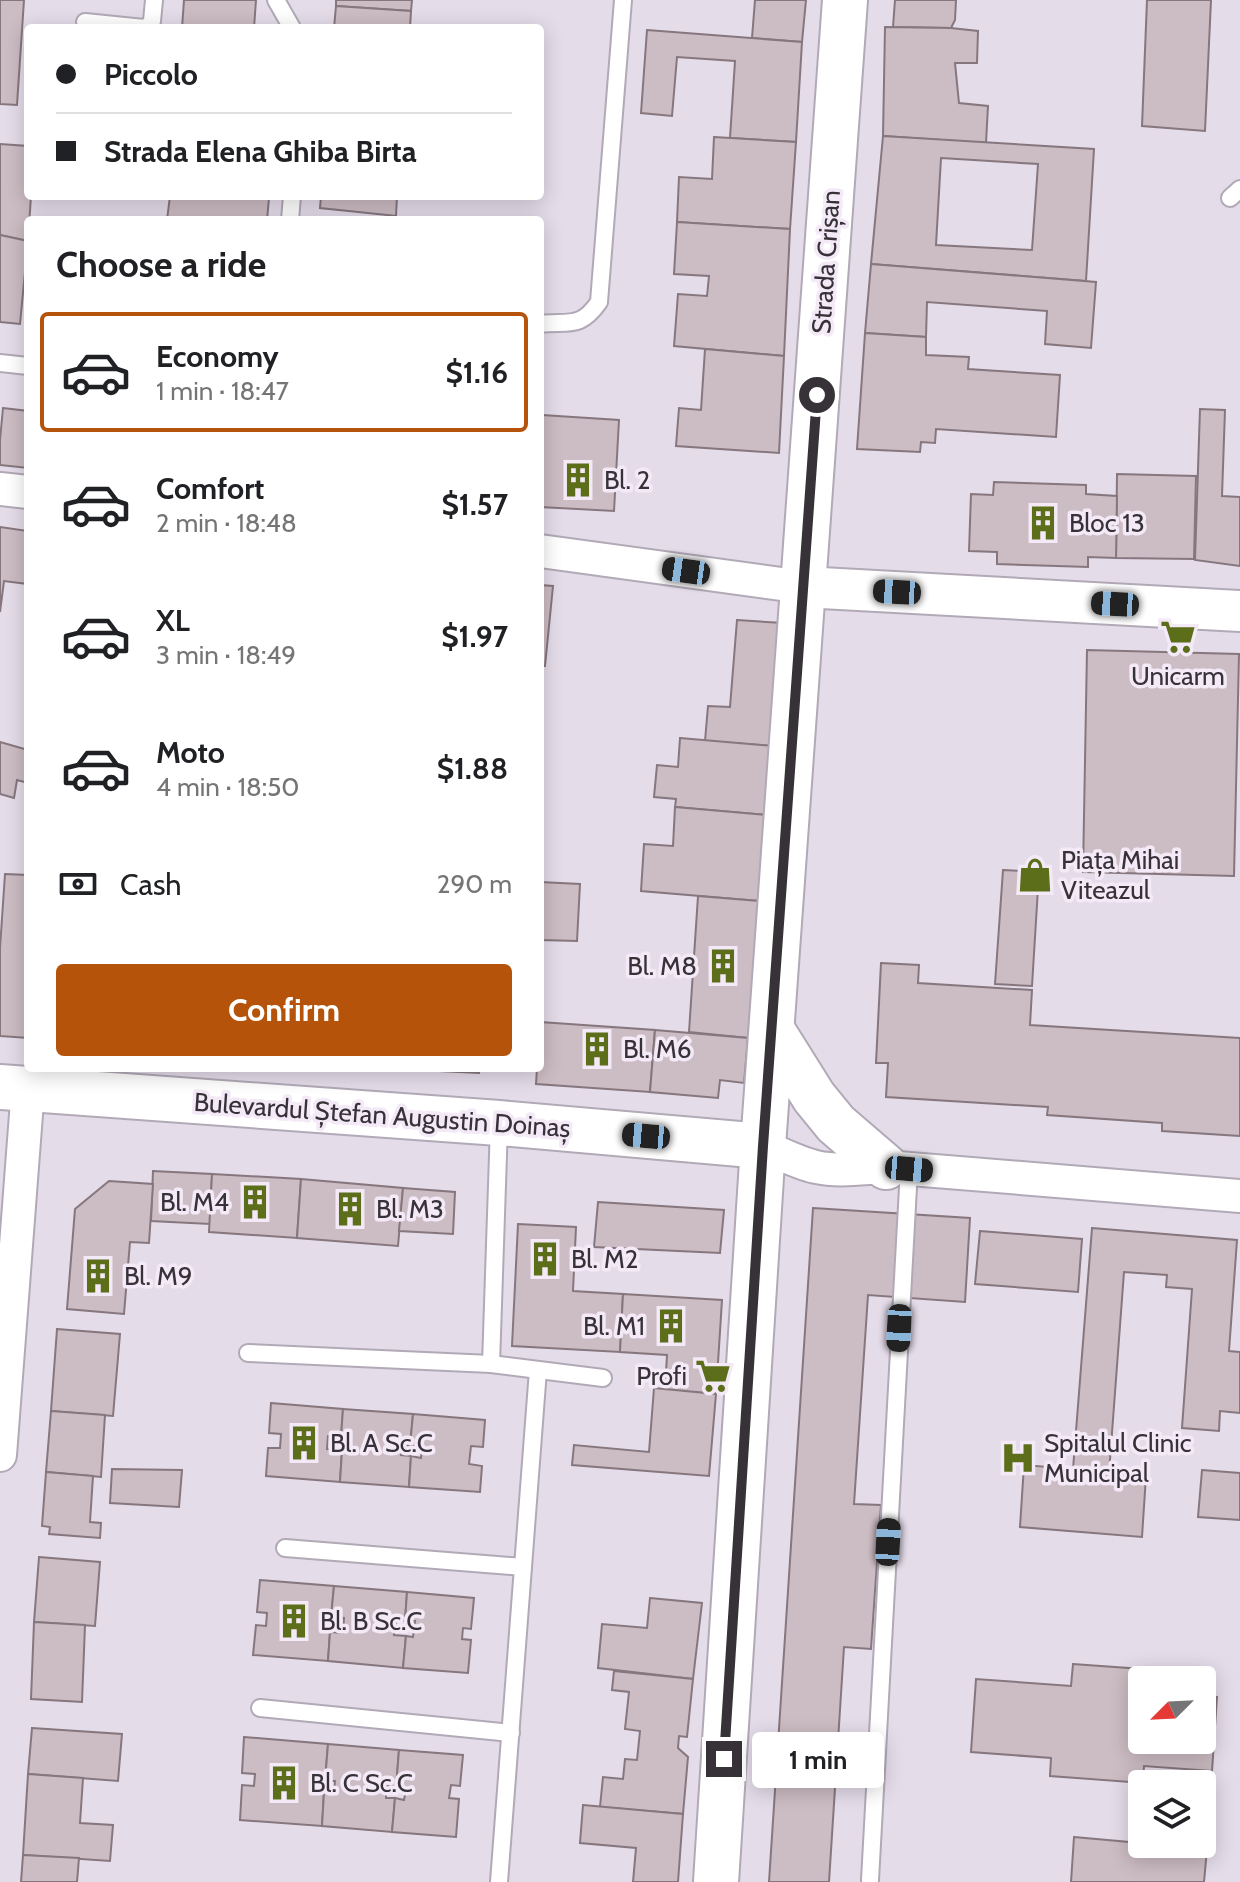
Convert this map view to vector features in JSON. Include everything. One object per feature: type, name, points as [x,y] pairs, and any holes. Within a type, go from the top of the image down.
[{"type":"main road","name":"Strada Crișan","points":[[716,1882],[763,1146],[845,0]]},
{"type":"main road","points":[[772,1030],[814,1097],[836,1124],[898,1168]]},
{"type":"main road","name":"Bulevardul Ștefan Augustin Doinaș","points":[[14,1088],[499,1123],[763,1146]]},
{"type":"street","points":[[0,489],[24,492]]},
{"type":"street","points":[[544,552],[803,587],[1240,611]]},
{"type":"street","points":[[0,1455],[14,1088]]},
{"type":"street","points":[[763,1146],[817,1167],[898,1168],[1240,1196]]},
{"type":"lane","points":[[150,24],[154,0]]},
{"type":"lane","points":[[276,0],[290,24]]},
{"type":"lane","points":[[544,324],[573,323],[589,317],[599,302],[623,0]]},
{"type":"lane","points":[[85,22],[105,24]]},
{"type":"lane","points":[[0,363],[24,366]]},
{"type":"lane","points":[[491,1364],[499,1123]]},
{"type":"lane","points":[[870,1880],[902,1269],[898,1168]]},
{"type":"lane","points":[[248,1353],[491,1364],[603,1378]]},
{"type":"lane","points":[[499,1882],[538,1370]]},
{"type":"lane","points":[[285,1548],[523,1567]]},
{"type":"lane","points":[[260,1708],[511,1733]]},
{"type":"building","points":[[0,0],[24,0],[17,105],[0,104]]},
{"type":"building","points":[[184,0],[256,0],[254,24],[182,24]]},
{"type":"building","points":[[336,0],[412,0],[411,11],[336,6]]},
{"type":"building","points":[[755,0],[806,0],[802,42],[752,38]]},
{"type":"building","points":[[895,0],[956,0],[955,20],[951,28],[893,27]]},
{"type":"building","points":[[1147,0],[1211,0],[1205,131],[1142,126]]},
{"type":"building","points":[[336,6],[411,11],[410,24],[334,24]]},
{"type":"building","points":[[885,27],[978,31],[977,63],[955,63],[959,103],[988,106],[986,143],[883,136]]},
{"type":"building","points":[[647,30],[802,42],[796,142],[730,138],[735,61],[677,57],[672,116],[641,113]]},
{"type":"building","points":[[883,136],[1094,149],[1086,281],[871,264]],"holes":[[[941,158],[1038,164],[1032,250],[936,245]]]},
{"type":"building","points":[[714,137],[796,142],[790,229],[677,222],[679,177],[712,179]]},
{"type":"building","points":[[0,144],[24,146],[24,200],[31,200],[30,216],[24,216],[24,240],[0,235]]},
{"type":"building","points":[[170,200],[269,200],[267,216],[168,216]]},
{"type":"building","points":[[321,200],[397,200],[396,216],[320,208]]},
{"type":"building","points":[[677,222],[790,229],[784,356],[674,346],[678,294],[707,296],[709,276],[674,274]]},
{"type":"building","points":[[0,235],[24,240],[24,282],[20,324],[0,322]]},
{"type":"building","points":[[871,264],[1096,282],[1091,348],[1045,344],[1047,311],[927,302],[926,337],[865,333]]},
{"type":"building","points":[[865,333],[926,337],[926,355],[969,357],[968,369],[1060,375],[1056,437],[936,429],[935,443],[921,442],[920,452],[857,449]]},
{"type":"building","points":[[705,349],[784,356],[779,453],[676,446],[679,408],[701,410]]},
{"type":"building","points":[[3,408],[24,411],[24,468],[0,465]]},
{"type":"building","points":[[1200,409],[1225,410],[1222,496],[1240,497],[1240,566],[1195,560]]},
{"type":"building","name":"Bl. 2","points":[[544,415],[619,420],[614,511],[544,507]]},
{"type":"building","points":[[1117,474],[1196,476],[1194,559],[1116,558]]},
{"type":"building","name":"Bloc 13","points":[[994,482],[1086,485],[1086,494],[1117,496],[1116,558],[1088,557],[1088,567],[997,564],[997,552],[969,551],[971,494],[993,495]]},
{"type":"building","points":[[0,527],[24,530],[24,584],[4,581],[0,612]]},
{"type":"building","points":[[544,585],[553,586],[544,666]]},
{"type":"building","points":[[737,620],[783,623],[773,746],[705,741],[708,706],[730,707]]},
{"type":"building","points":[[1087,650],[1239,654],[1234,876],[1083,872]]},
{"type":"building","points":[[680,738],[773,746],[767,815],[675,807],[676,799],[654,797],[657,765],[678,767]]},
{"type":"building","points":[[0,742],[24,749],[24,782],[17,780],[14,798],[0,794]]},
{"type":"building","points":[[675,807],[767,815],[759,901],[641,891],[644,844],[673,846]]},
{"type":"building","points":[[1003,870],[1039,872],[1032,986],[995,984]]},
{"type":"building","points":[[5,874],[24,875],[24,1038],[0,1036],[0,948]]},
{"type":"building","points":[[544,882],[580,884],[577,941],[544,940]]},
{"type":"building","name":"Bl. M8","points":[[698,896],[759,901],[748,1038],[689,1032]]},
{"type":"building","points":[[881,963],[919,965],[918,983],[1032,990],[1030,1025],[1240,1038],[1240,1136],[1162,1131],[1162,1123],[1047,1115],[1048,1107],[886,1097],[888,1063],[876,1063]]},
{"type":"building","name":"Bl. M6","points":[[544,1022],[655,1030],[650,1092],[536,1084],[537,1072],[544,1072]]},
{"type":"building","points":[[655,1030],[748,1038],[744,1083],[720,1080],[718,1098],[650,1092]]},
{"type":"building","points":[[153,1171],[212,1174],[210,1224],[151,1221]]},
{"type":"building","name":"Bl. M4","points":[[212,1174],[301,1179],[297,1238],[209,1232]]},
{"type":"building","name":"Bl. M3","points":[[301,1179],[403,1188],[398,1246],[297,1238]]},
{"type":"building","name":"Bl. M9","points":[[109,1181],[153,1184],[149,1243],[130,1242],[124,1314],[67,1309],[75,1209]]},
{"type":"building","points":[[403,1188],[455,1192],[453,1234],[399,1231]]},
{"type":"building","points":[[598,1202],[724,1210],[720,1253],[594,1247]]},
{"type":"building","points":[[813,1208],[970,1218],[965,1302],[868,1295],[854,1504],[881,1505],[871,1649],[844,1647],[829,1882],[769,1882]]},
{"type":"building","name":"Bl. M2","points":[[518,1224],[576,1227],[573,1291],[623,1294],[620,1352],[512,1346]]},
{"type":"building","points":[[1092,1228],[1237,1240],[1229,1351],[1240,1352],[1240,1413],[1220,1411],[1219,1431],[1182,1428],[1192,1289],[1166,1287],[1167,1275],[1124,1272],[1109,1473],[1146,1476],[1142,1537],[1020,1527],[1024,1465],[1073,1469]]},
{"type":"building","points":[[980,1231],[1082,1239],[1078,1292],[975,1284]]},
{"type":"building","name":"Bl. M1","points":[[623,1294],[722,1300],[716,1394],[665,1390],[667,1355],[620,1352]]},
{"type":"building","points":[[57,1329],[120,1334],[113,1416],[51,1411]]},
{"type":"building","points":[[654,1388],[716,1394],[709,1476],[572,1465],[574,1445],[649,1452]]},
{"type":"building","name":"Bl. A Sc.C","points":[[271,1403],[343,1409],[341,1437],[328,1436],[327,1449],[342,1450],[340,1482],[266,1476],[268,1448],[280,1448],[281,1434],[269,1433]]},
{"type":"building","points":[[343,1409],[413,1414],[410,1446],[402,1445],[401,1455],[411,1456],[409,1487],[340,1482],[342,1450],[351,1451],[351,1438],[341,1437]]},
{"type":"building","points":[[51,1411],[105,1415],[101,1477],[46,1472]]},
{"type":"building","points":[[413,1414],[485,1420],[483,1447],[471,1446],[469,1464],[482,1466],[480,1492],[409,1487],[411,1456],[421,1458],[422,1447],[410,1446]]},
{"type":"building","points":[[112,1469],[182,1470],[179,1507],[110,1503]]},
{"type":"building","points":[[1202,1470],[1240,1473],[1240,1520],[1198,1517]]},
{"type":"building","points":[[46,1472],[93,1476],[90,1522],[101,1523],[100,1538],[49,1534],[50,1527],[42,1526]]},
{"type":"building","points":[[39,1557],[100,1562],[95,1626],[34,1622]]},
{"type":"building","name":"Bl. B Sc.C","points":[[260,1580],[334,1586],[331,1617],[322,1616],[320,1631],[330,1632],[328,1661],[253,1655],[256,1625],[266,1626],[267,1613],[257,1612]]},
{"type":"building","points":[[334,1586],[407,1592],[405,1621],[396,1620],[394,1635],[406,1636],[403,1668],[328,1661],[330,1632],[343,1633],[344,1618],[331,1617]]},
{"type":"building","points":[[407,1592],[474,1598],[471,1629],[463,1628],[462,1639],[471,1640],[468,1673],[403,1668],[406,1636],[413,1637],[415,1621],[405,1621]]},
{"type":"building","points":[[650,1598],[702,1603],[693,1679],[598,1668],[602,1624],[647,1628]]},
{"type":"building","points":[[34,1622],[85,1625],[82,1702],[31,1699]]},
{"type":"building","points":[[1073,1664],[1128,1668],[1128,1754],[1213,1754],[1212,1770],[1144,1766],[1144,1770],[1128,1770],[1128,1782],[1050,1776],[1051,1758],[971,1752],[976,1679],[1071,1686]]},
{"type":"building","points":[[614,1671],[693,1679],[687,1737],[679,1736],[678,1748],[688,1757],[683,1814],[600,1807],[603,1777],[623,1779],[625,1759],[637,1760],[640,1731],[625,1729],[629,1692],[612,1690]]},
{"type":"building","points":[[32,1728],[122,1734],[118,1781],[28,1774]]},
{"type":"building","name":"Bl. C Sc.C","points":[[244,1737],[328,1744],[325,1781],[314,1780],[313,1791],[324,1792],[322,1826],[240,1820],[242,1785],[254,1786],[255,1774],[242,1773]]},
{"type":"building","points":[[328,1744],[399,1750],[396,1787],[386,1786],[386,1798],[395,1798],[392,1832],[322,1826],[324,1792],[334,1793],[335,1781],[325,1781]]},
{"type":"building","points":[[399,1750],[463,1755],[460,1786],[451,1785],[449,1798],[459,1799],[456,1837],[392,1832],[395,1798],[404,1800],[406,1789],[396,1787]]},
{"type":"building","points":[[28,1774],[83,1778],[80,1823],[113,1825],[110,1861],[23,1855]]},
{"type":"building","points":[[583,1805],[683,1814],[678,1882],[633,1882],[636,1848],[580,1843]]},
{"type":"building","points":[[1074,1837],[1128,1842],[1128,1858],[1206,1858],[1204,1882],[1071,1882]]},
{"type":"building","points":[[23,1855],[79,1858],[77,1882],[21,1882]]},
{"type":"place","name":"Bl. 2","points":[[578,480]]},
{"type":"place","name":"Bloc 13","points":[[1043,523]]},
{"type":"place","name":"Unicarm","points":[[1178,637]]},
{"type":"place","name":"Piața Mihai Viteazul","points":[[1035,875]]},
{"type":"place","name":"Bl. M8","points":[[723,966]]},
{"type":"place","name":"Bl. M6","points":[[597,1049]]},
{"type":"place","name":"Bl. M4","points":[[255,1202]]},
{"type":"place","name":"Bl. M3","points":[[350,1209]]},
{"type":"place","name":"Bl. M2","points":[[545,1259]]},
{"type":"place","name":"Bl. M9","points":[[98,1276]]},
{"type":"place","name":"Bl. M1","points":[[671,1326]]},
{"type":"place","name":"Profi","points":[[713,1376]]},
{"type":"place","name":"Bl. A Sc.C","points":[[304,1443]]},
{"type":"place","name":"Spitalul Clinic Municipal","points":[[1018,1458]]},
{"type":"place","name":"Bl. B Sc.C","points":[[294,1621]]},
{"type":"place","name":"Bl. C Sc.C","points":[[284,1783]]},
{"type":"route","points":[[724,1759],[763,1146],[817,395]]}]
